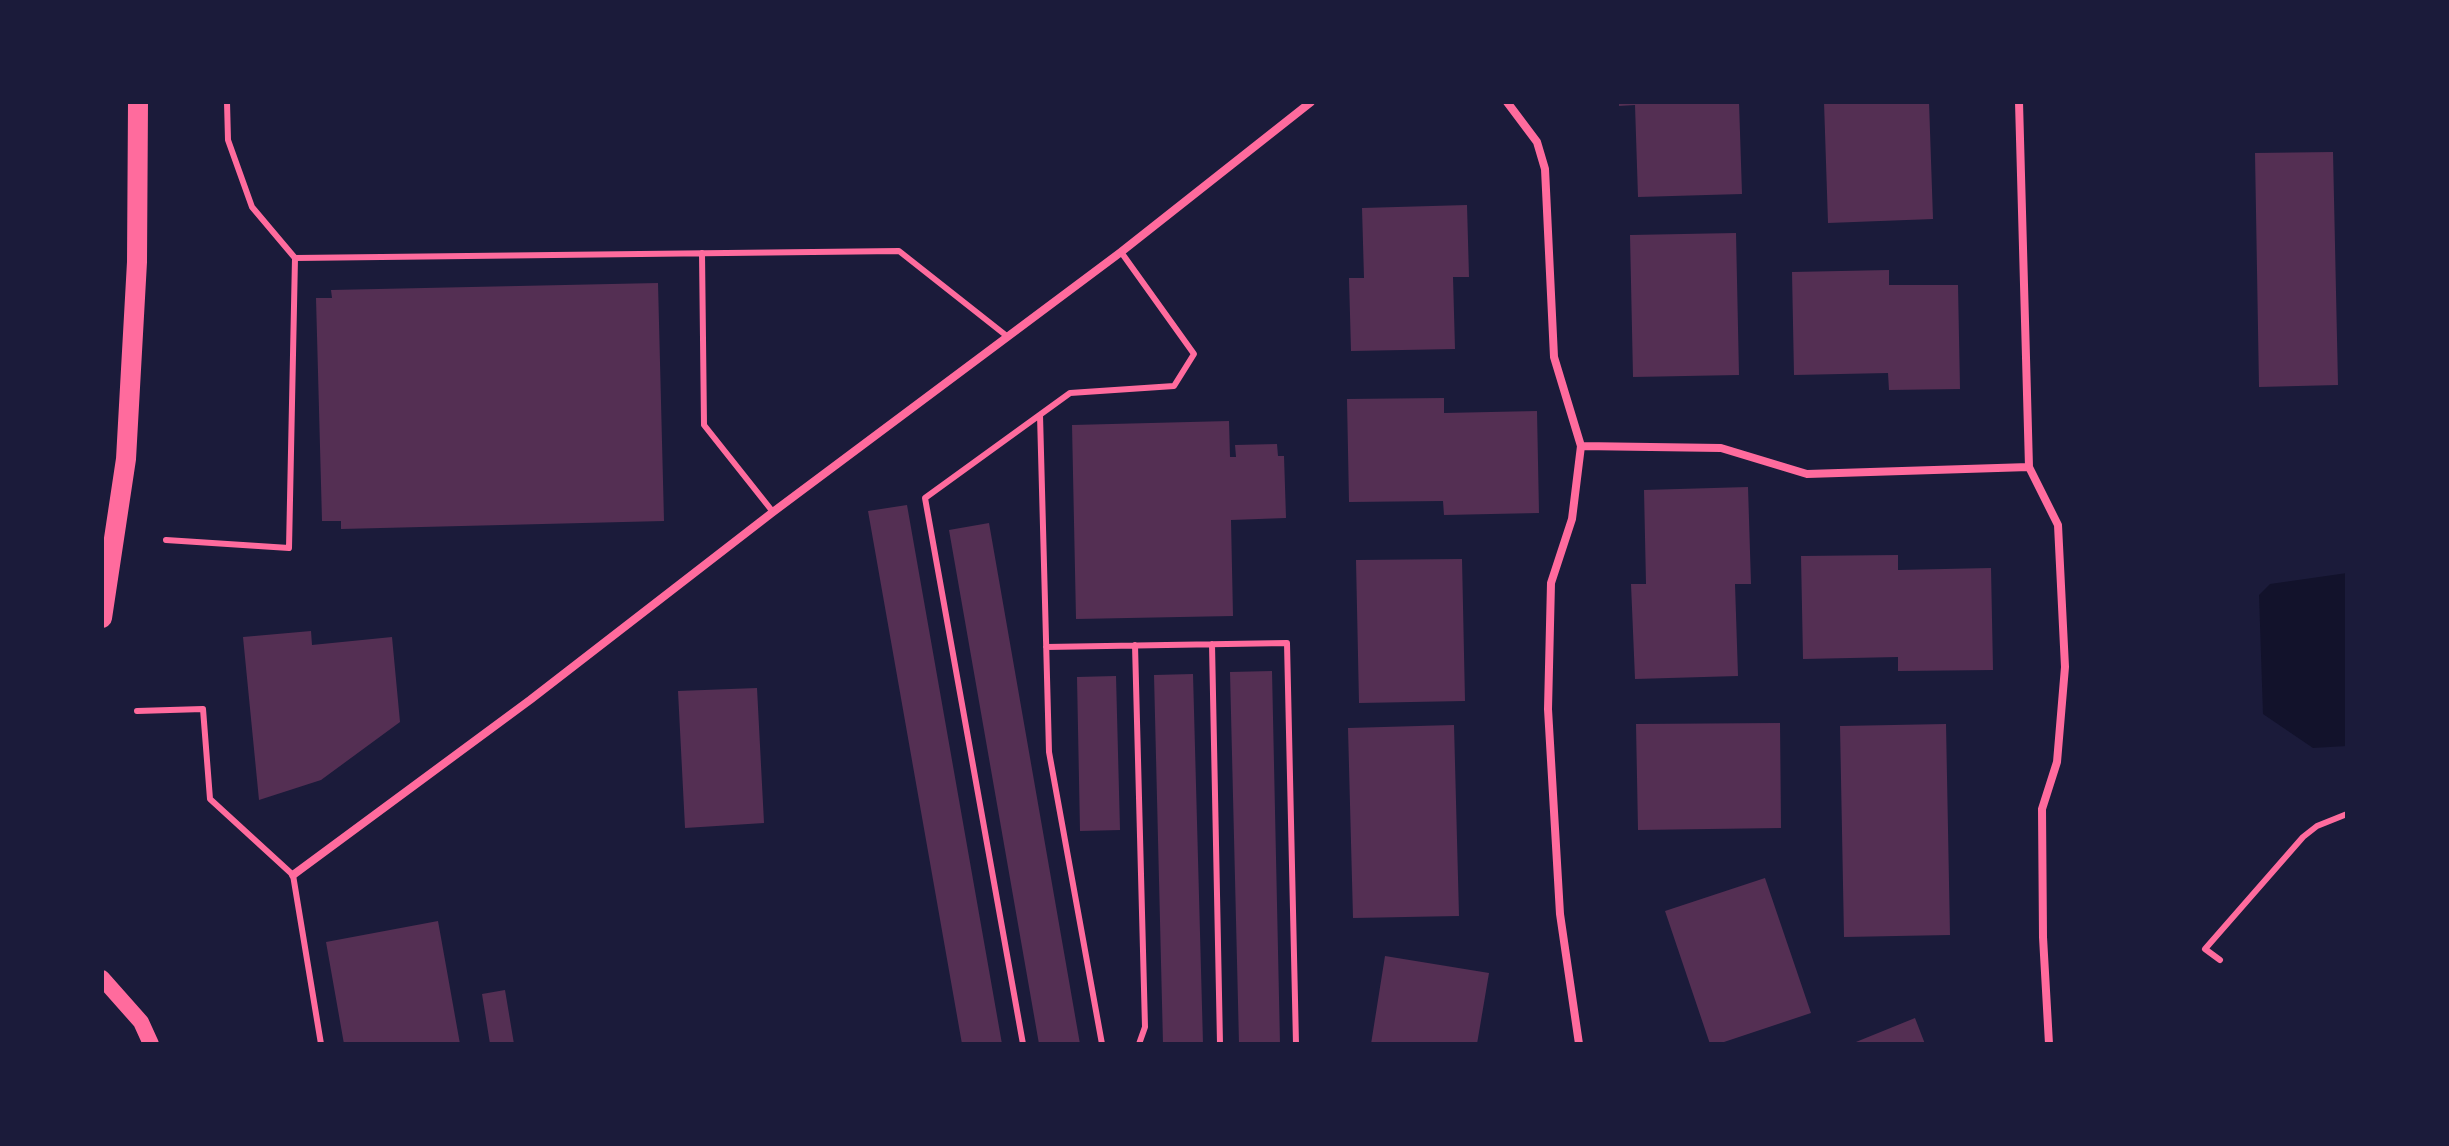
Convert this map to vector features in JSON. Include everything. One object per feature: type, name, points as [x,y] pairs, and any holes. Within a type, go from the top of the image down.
[{"type":"main road","points":[[102,618],[126,459],[137,262],[138,102]]},
{"type":"main road","points":[[102,978],[141,1022],[151,1044]]},
{"type":"street","points":[[293,875],[530,700],[773,512],[1121,252],[1311,102]]},
{"type":"street","points":[[1507,102],[1537,142],[1545,169],[1554,357],[1581,446],[1572,519],[1551,583],[1548,709],[1560,914],[1579,1044]]},
{"type":"street","points":[[2019,102],[2029,467],[2058,525],[2065,667],[2057,762],[2042,809],[2043,937],[2049,1044]]},
{"type":"street","points":[[1581,446],[1721,448],[1807,474],[2029,467]]},
{"type":"lane","points":[[166,540],[289,548],[295,258],[252,207],[228,140],[227,102]]},
{"type":"lane","points":[[295,258],[899,251],[1008,337]]},
{"type":"lane","points":[[1023,1044],[925,498],[1070,393],[1174,386],[1194,354],[1121,252]]},
{"type":"lane","points":[[702,253],[704,425],[773,512]]},
{"type":"lane","points":[[1040,415],[1049,752],[1102,1044]]},
{"type":"lane","points":[[1046,647],[1287,643],[1296,1044]]},
{"type":"lane","points":[[1212,644],[1220,1044]]},
{"type":"lane","points":[[1135,645],[1145,1027],[1139,1044]]},
{"type":"lane","points":[[137,711],[203,709],[210,799],[293,875],[321,1044]]},
{"type":"lane","points":[[2220,960],[2205,949],[2215,937],[2303,837],[2317,826],[2347,814]]},
{"type":"shaded area","points":[[2347,573],[2347,746],[2313,748],[2263,714],[2259,595],[2270,584]]},
{"type":"building","points":[[1619,102],[1739,102],[1742,194],[1638,197],[1635,105],[1619,106]]},
{"type":"building","points":[[1824,102],[1929,102],[1933,219],[1828,223]]},
{"type":"building","points":[[2333,152],[2338,385],[2259,387],[2255,153]]},
{"type":"building","points":[[1467,205],[1469,277],[1453,277],[1455,349],[1351,351],[1349,278],[1364,278],[1362,208]]},
{"type":"building","points":[[1736,233],[1739,375],[1633,377],[1630,235]]},
{"type":"building","points":[[1889,270],[1889,285],[1958,285],[1960,389],[1889,390],[1888,373],[1794,375],[1792,272]]},
{"type":"building","points":[[658,283],[664,521],[341,529],[341,521],[322,521],[316,298],[332,298],[331,290]]},
{"type":"building","points":[[1444,398],[1444,413],[1537,411],[1539,513],[1444,515],[1443,501],[1349,502],[1347,399]]},
{"type":"building","points":[[1229,421],[1230,457],[1236,457],[1235,445],[1277,444],[1278,456],[1284,456],[1286,518],[1231,520],[1233,616],[1076,619],[1072,425]]},
{"type":"building","points":[[1748,487],[1751,584],[1735,584],[1738,676],[1635,679],[1631,584],[1646,584],[1644,490]]},
{"type":"building","points":[[907,505],[1002,1044],[962,1044],[868,511]]},
{"type":"building","points":[[989,523],[1080,1044],[1039,1044],[949,530]]},
{"type":"building","points":[[1898,555],[1898,570],[1991,568],[1993,670],[1898,671],[1898,657],[1803,659],[1801,556]]},
{"type":"building","points":[[1462,559],[1465,701],[1359,703],[1356,560]]},
{"type":"building","points":[[311,631],[312,645],[392,637],[400,722],[321,780],[259,800],[243,637]]},
{"type":"building","points":[[1272,671],[1280,1044],[1239,1044],[1230,672]]},
{"type":"building","points":[[1193,674],[1203,1044],[1163,1044],[1154,675]]},
{"type":"building","points":[[1116,676],[1120,830],[1080,831],[1077,677]]},
{"type":"building","points":[[757,688],[764,823],[685,828],[678,691]]},
{"type":"building","points":[[1780,723],[1781,828],[1638,830],[1636,724]]},
{"type":"building","points":[[1946,724],[1950,935],[1844,937],[1840,726]]},
{"type":"building","points":[[1454,725],[1459,916],[1353,918],[1348,728]]},
{"type":"building","points":[[1765,878],[1811,1013],[1710,1044],[1665,911]]},
{"type":"building","points":[[438,921],[460,1044],[344,1044],[326,942]]},
{"type":"building","points":[[1385,956],[1489,973],[1477,1044],[1371,1044]]},
{"type":"building","points":[[505,990],[514,1044],[490,1044],[482,994]]},
{"type":"building","points":[[1915,1018],[1925,1044],[1851,1044]]}]
